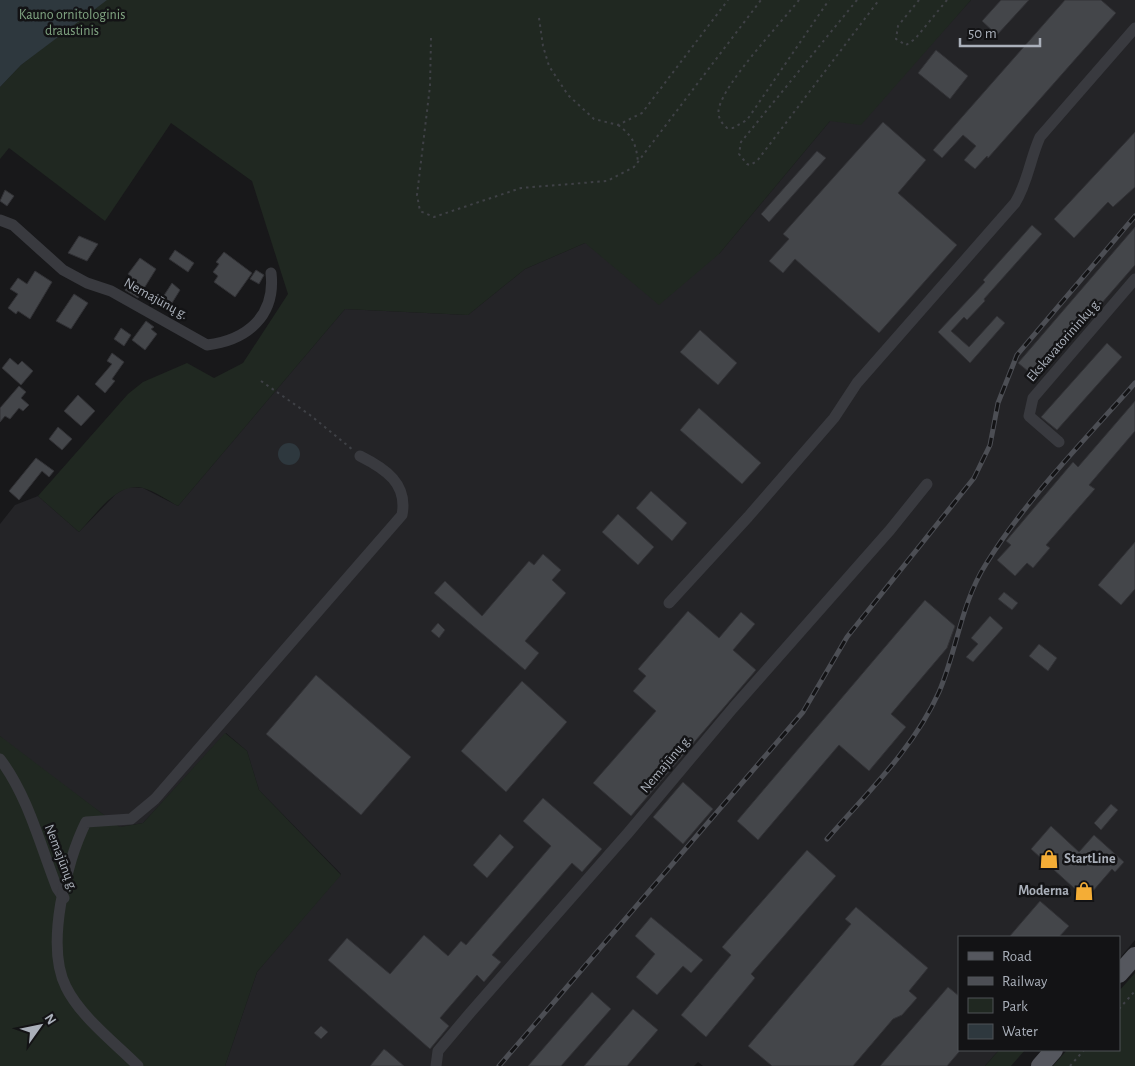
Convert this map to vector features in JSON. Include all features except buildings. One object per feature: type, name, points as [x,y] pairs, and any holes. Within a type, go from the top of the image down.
[{"type":"main road","points":[[1120,973],[1135,956]]},
{"type":"main road","points":[[1040,1066],[1053,1051]]},
{"type":"street","points":[[669,603],[748,517],[834,418],[857,383],[1015,202],[1023,190],[1040,137],[1135,28]]},
{"type":"street","name":"Nemajūnų g.","points":[[0,220],[13,225],[63,270],[87,283],[110,291],[207,345],[225,342],[242,336],[255,325],[265,309],[273,289],[271,273]]},
{"type":"street","name":"Ekskavatorininkų g.","points":[[1059,442],[1029,416],[1033,398],[1135,279]]},
{"type":"street","points":[[64,898],[73,848],[86,822],[131,818],[155,800],[402,515],[404,501],[400,488],[377,465],[360,456]]},
{"type":"street","name":"Nemajūnų g.","points":[[436,1066],[438,1051],[628,833],[733,708],[890,530],[926,484]]},
{"type":"street","name":"Nemajūnų g.","points":[[0,759],[16,782],[57,888],[64,898],[57,932],[57,956],[60,973],[67,989],[83,1011],[138,1066]]},
{"type":"path","points":[[618,125],[642,113],[728,0]]},
{"type":"path","points":[[431,38],[430,86],[416,195],[420,210],[434,217],[521,188],[607,181],[634,167],[761,0]]},
{"type":"path","points":[[799,0],[726,92],[718,110],[720,120],[728,128],[732,128],[747,120],[829,0]]},
{"type":"path","points":[[857,0],[741,142],[739,154],[746,164],[754,164],[757,161],[879,0]]},
{"type":"path","points":[[919,0],[898,26],[896,39],[906,45],[915,39],[947,0]]},
{"type":"path","points":[[539,18],[543,46],[549,66],[568,95],[594,119],[618,125],[631,134],[636,145],[638,162]]},
{"type":"path","points":[[261,381],[310,414],[360,456]]},
{"type":"path","points":[[1120,1008],[1135,991]]},
{"type":"path","points":[[1070,1066],[1083,1051]]},
{"type":"shaded area","points":[[971,0],[1135,0],[1135,940],[1120,958],[1120,936],[958,936],[958,1051],[998,1051],[985,1066],[703,1066],[698,1062],[694,1066],[225,1066],[257,972],[341,874],[259,790],[247,751],[226,733],[143,823],[120,827],[4,741],[0,736],[0,524],[15,505],[38,496],[79,532],[116,494],[128,487],[143,488],[178,506],[345,309],[468,315],[525,269],[585,243],[719,254],[830,121],[916,61]]},
{"type":"green space","points":[[0,0],[971,0],[861,125],[830,121],[719,254],[659,305],[585,243],[525,269],[468,315],[345,309],[178,506],[152,491],[133,487],[124,490],[107,501],[79,532],[38,496],[128,394],[143,382],[187,363],[214,378],[243,363],[288,294],[252,181],[171,123],[105,221],[9,148],[0,159],[0,87],[21,65],[53,40]]},
{"type":"green space","points":[[225,733],[247,751],[259,790],[341,875],[257,972],[225,1066],[0,1066],[0,736],[120,827],[143,823]]},
{"type":"green space","points":[[1135,973],[1135,1066],[1053,1066],[1066,1051],[1120,1051],[1120,990]]},
{"type":"green space","points":[[998,1051],[1024,1051],[1011,1066],[985,1066]]},
{"type":"water","name":"Kauno ornitologinis draustinis","points":[[0,0],[107,0],[21,65],[0,87]]},
{"type":"water","points":[[289,443],[297,446],[300,454],[297,462],[289,465],[281,462],[278,454],[281,446]]},
{"type":"railway","points":[[499,1066],[803,712],[847,637],[974,478],[990,445],[998,403],[1017,355],[1135,216]]},
{"type":"railway","points":[[827,839],[889,769],[929,713],[945,676],[971,595],[986,564],[1002,540],[1038,493],[1135,383]]},
{"type":"place","name":"StartLine","points":[[1049,859]]},
{"type":"place","name":"Moderna","points":[[1084,891]]}]
